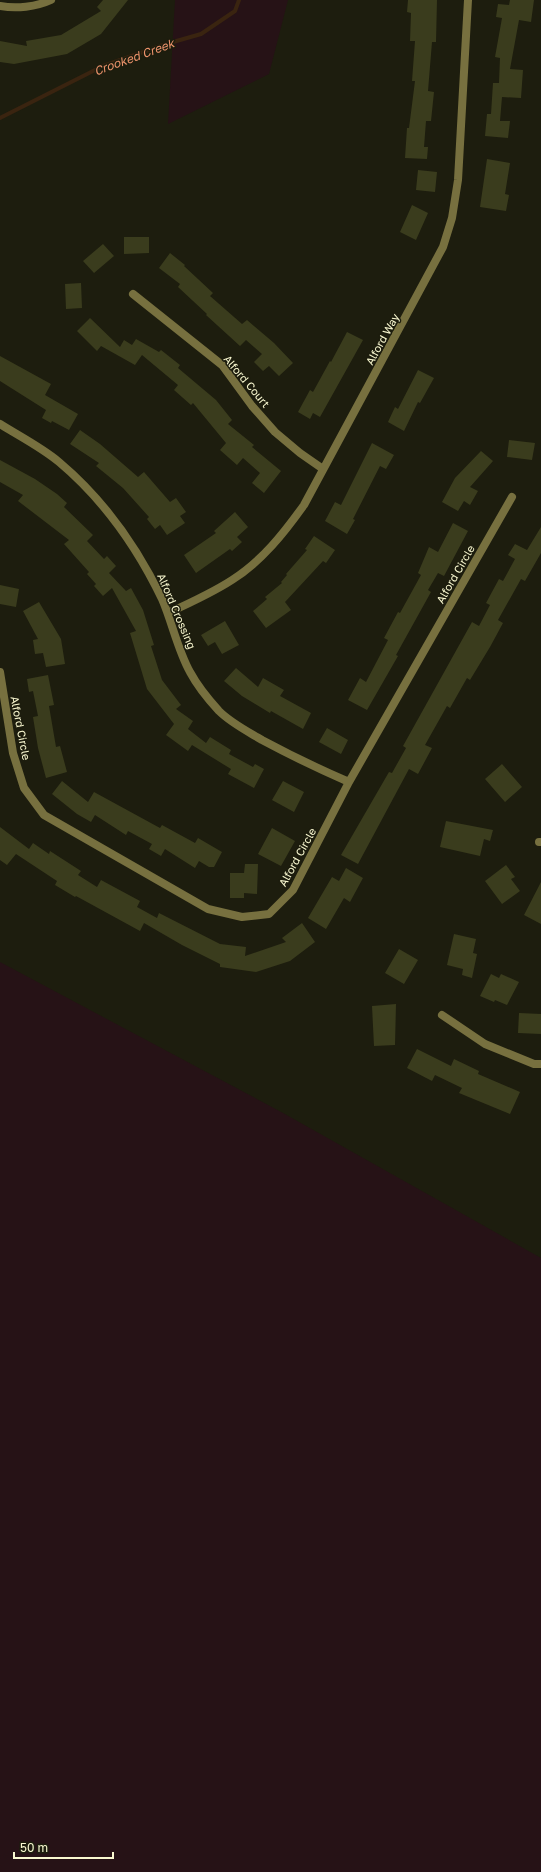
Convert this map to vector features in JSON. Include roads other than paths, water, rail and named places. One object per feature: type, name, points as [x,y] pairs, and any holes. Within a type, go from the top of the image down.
[{"type":"street","points":[[0,6],[12,8],[44,4],[51,0]]},
{"type":"street","name":"Alford Way","points":[[168,613],[232,580],[257,561],[285,531],[304,505],[443,247],[452,218],[458,180],[468,0]]},
{"type":"street","name":"Alford Court","points":[[133,294],[222,365],[252,406],[275,432],[300,453],[323,469]]},
{"type":"street","name":"Alford Crossing","points":[[0,424],[58,461],[92,493],[137,552],[168,613],[189,672],[204,694],[220,712],[240,728],[295,758],[349,782]]},
{"type":"street","name":"Alford Circle","points":[[0,672],[13,753],[24,788],[44,815],[208,909],[242,916],[269,914],[293,890],[349,782],[512,497]]},
{"type":"street","points":[[442,1015],[486,1044],[534,1064],[541,1064]]},
{"type":"waterway","name":"Crooked Creek","points":[[0,118],[103,66],[166,44],[201,34],[235,11],[239,0]]}]
